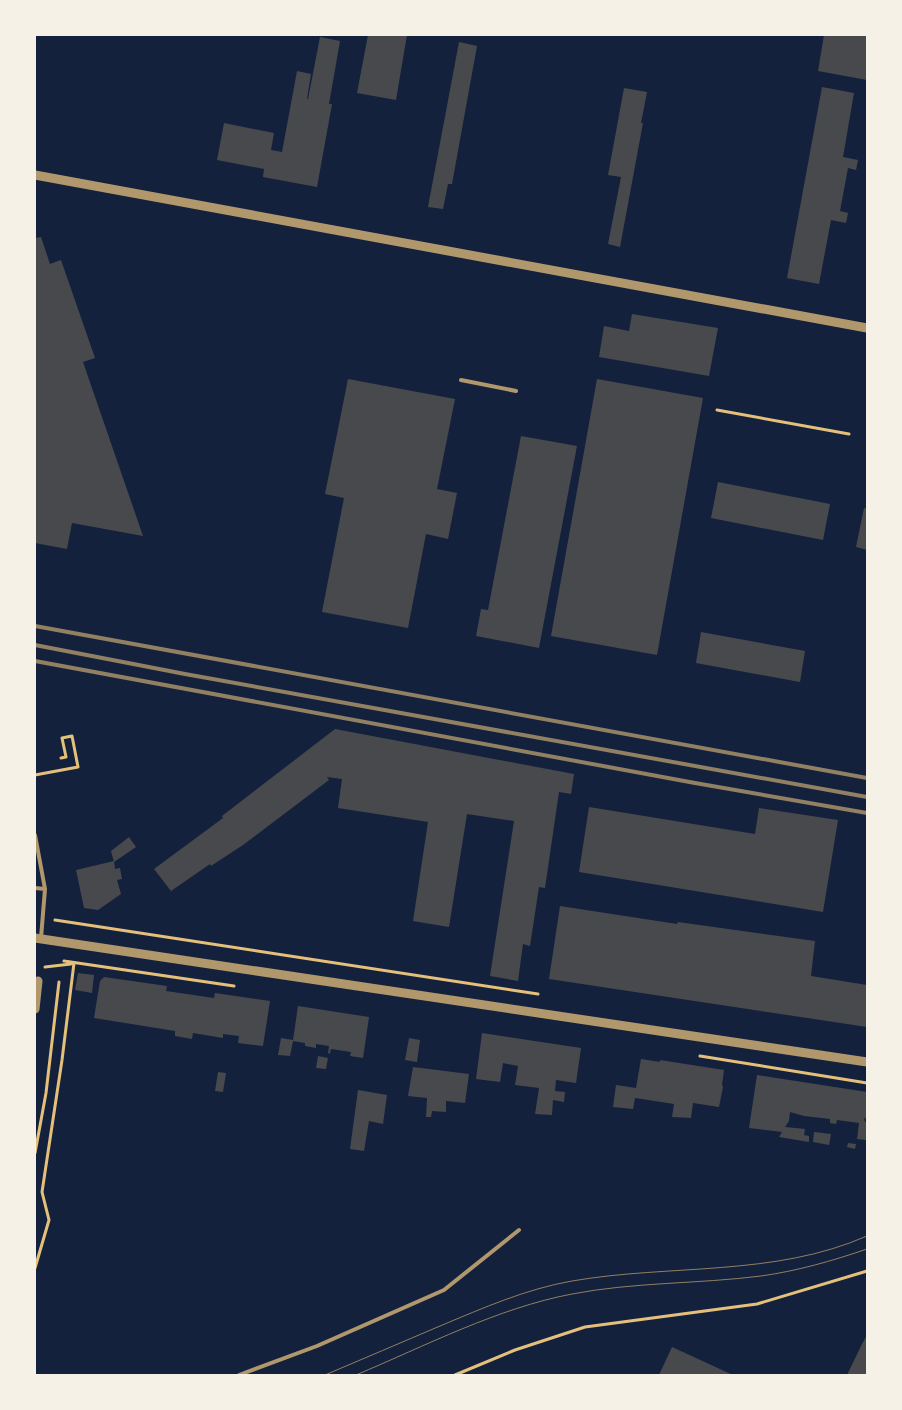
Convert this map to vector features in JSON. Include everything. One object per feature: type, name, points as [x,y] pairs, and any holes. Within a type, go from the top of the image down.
[{"type":"street","points":[[35,175],[867,328]]},
{"type":"street","points":[[38,938],[867,1062]]},
{"type":"street","points":[[35,1008],[38,981]]},
{"type":"lane","points":[[461,380],[516,391]]},
{"type":"lane","points":[[35,835],[44,890],[38,938]]},
{"type":"lane","points":[[35,888],[44,890]]},
{"type":"lane","points":[[239,1375],[317,1346],[444,1290],[519,1230]]},
{"type":"path","points":[[717,410],[849,434]]},
{"type":"path","points":[[35,775],[78,767],[72,736],[62,738],[66,757],[61,758]]},
{"type":"path","points":[[80,923],[545,995]]},
{"type":"path","points":[[35,1268],[49,1220],[42,1192],[62,1060],[74,963],[45,967]]},
{"type":"path","points":[[35,1153],[46,1093],[59,982]]},
{"type":"path","points":[[455,1375],[515,1350],[585,1328],[757,1304],[867,1271]]},
{"type":"building","points":[[368,35],[407,35],[396,100],[357,93]]},
{"type":"building","points":[[824,35],[867,35],[867,80],[818,71]]},
{"type":"building","points":[[320,37],[340,41],[329,104],[332,104],[317,187],[263,177],[264,169],[217,160],[224,123],[274,133],[271,150],[282,152],[297,71],[311,74],[308,99]]},
{"type":"building","points":[[459,42],[477,46],[452,184],[448,184],[443,209],[428,207]]},
{"type":"building","points":[[822,87],[854,93],[843,157],[858,160],[856,170],[848,168],[840,211],[848,213],[846,223],[831,220],[819,284],[787,278]]},
{"type":"building","points":[[624,88],[647,92],[620,247],[608,244],[621,177],[608,175]]},
{"type":"building","points":[[41,237],[50,264],[61,260],[95,358],[83,362],[143,536],[72,523],[67,549],[35,543],[35,238]]},
{"type":"building","points":[[632,314],[718,328],[709,376],[599,357],[604,326],[629,331]]},
{"type":"building","points":[[348,379],[455,399],[437,489],[457,493],[448,539],[426,534],[408,628],[322,612],[344,498],[325,494]]},
{"type":"building","points":[[597,379],[703,398],[657,655],[551,636]]},
{"type":"building","points":[[521,436],[577,446],[539,648],[476,636],[481,609],[488,610]]},
{"type":"building","points":[[718,482],[830,504],[823,540],[711,518]]},
{"type":"building","points":[[864,508],[867,509],[867,550],[856,547]]},
{"type":"building","points":[[701,632],[805,651],[800,682],[696,663]]},
{"type":"building","points":[[335,729],[574,774],[571,794],[559,792],[545,888],[539,887],[530,946],[523,944],[518,981],[490,976],[514,821],[467,814],[449,927],[413,921],[428,822],[338,808],[342,779],[327,777],[329,780],[243,845],[211,866],[210,864],[171,891],[154,869],[223,818],[222,816]]},
{"type":"building","points":[[589,807],[755,834],[759,808],[838,820],[823,912],[579,872]]},
{"type":"building","points":[[129,837],[136,847],[114,862],[111,851]]},
{"type":"building","points":[[114,861],[115,869],[120,868],[122,879],[117,880],[121,894],[98,910],[84,908],[76,870]]},
{"type":"building","points":[[560,906],[677,924],[678,922],[815,941],[811,976],[867,985],[867,1027],[549,979]]},
{"type":"building","points":[[78,973],[94,975],[92,993],[75,990]]},
{"type":"building","points":[[104,977],[167,986],[166,991],[214,998],[215,993],[270,1001],[263,1046],[238,1043],[239,1036],[223,1034],[223,1038],[193,1033],[192,1039],[175,1036],[175,1031],[94,1018],[100,981]]},
{"type":"building","points":[[298,1006],[369,1017],[363,1058],[350,1056],[351,1052],[331,1049],[330,1054],[328,1053],[329,1046],[316,1044],[316,1048],[305,1046],[305,1043],[293,1041],[290,1056],[278,1055],[281,1038],[293,1040]]},
{"type":"building","points":[[482,1033],[581,1048],[576,1083],[556,1080],[555,1091],[565,1092],[564,1102],[553,1100],[552,1115],[535,1114],[539,1088],[515,1085],[518,1066],[503,1063],[500,1082],[476,1079]]},
{"type":"building","points":[[409,1038],[420,1040],[417,1062],[405,1060]]},
{"type":"building","points":[[318,1056],[328,1058],[326,1069],[316,1068]]},
{"type":"building","points":[[641,1059],[660,1062],[660,1060],[724,1070],[719,1107],[693,1103],[691,1118],[672,1117],[674,1104],[635,1098],[633,1109],[613,1107],[616,1085],[636,1088]]},
{"type":"building","points":[[413,1067],[469,1074],[465,1103],[446,1101],[446,1112],[432,1111],[431,1117],[426,1117],[427,1098],[408,1096]]},
{"type":"building","points":[[218,1072],[226,1073],[223,1092],[215,1091]]},
{"type":"building","points":[[757,1075],[867,1092],[867,1119],[864,1118],[865,1122],[867,1122],[866,1140],[857,1139],[859,1123],[837,1120],[836,1124],[830,1123],[830,1119],[804,1116],[790,1112],[789,1121],[785,1127],[805,1129],[804,1135],[809,1136],[809,1142],[779,1137],[782,1132],[749,1128]]},
{"type":"building","points":[[358,1090],[387,1095],[383,1124],[369,1121],[364,1151],[350,1149]]},
{"type":"building","points":[[814,1132],[831,1134],[829,1145],[813,1142]]},
{"type":"building","points":[[848,1143],[856,1144],[855,1149],[847,1147]]},
{"type":"building","points":[[867,1335],[867,1375],[847,1375],[862,1344]]},
{"type":"building","points":[[672,1347],[733,1375],[659,1375]]},
{"type":"tram line","points":[[325,1375],[489,1306],[555,1284],[609,1276],[759,1264],[832,1249],[867,1236]]},
{"type":"tram line","points":[[356,1375],[489,1318],[544,1300],[619,1287],[737,1279],[774,1274],[841,1258],[867,1249]]},
{"type":"railway","points":[[35,626],[867,778]]},
{"type":"railway","points":[[35,645],[185,674],[867,797]]},
{"type":"railway","points":[[35,661],[867,813]]}]
